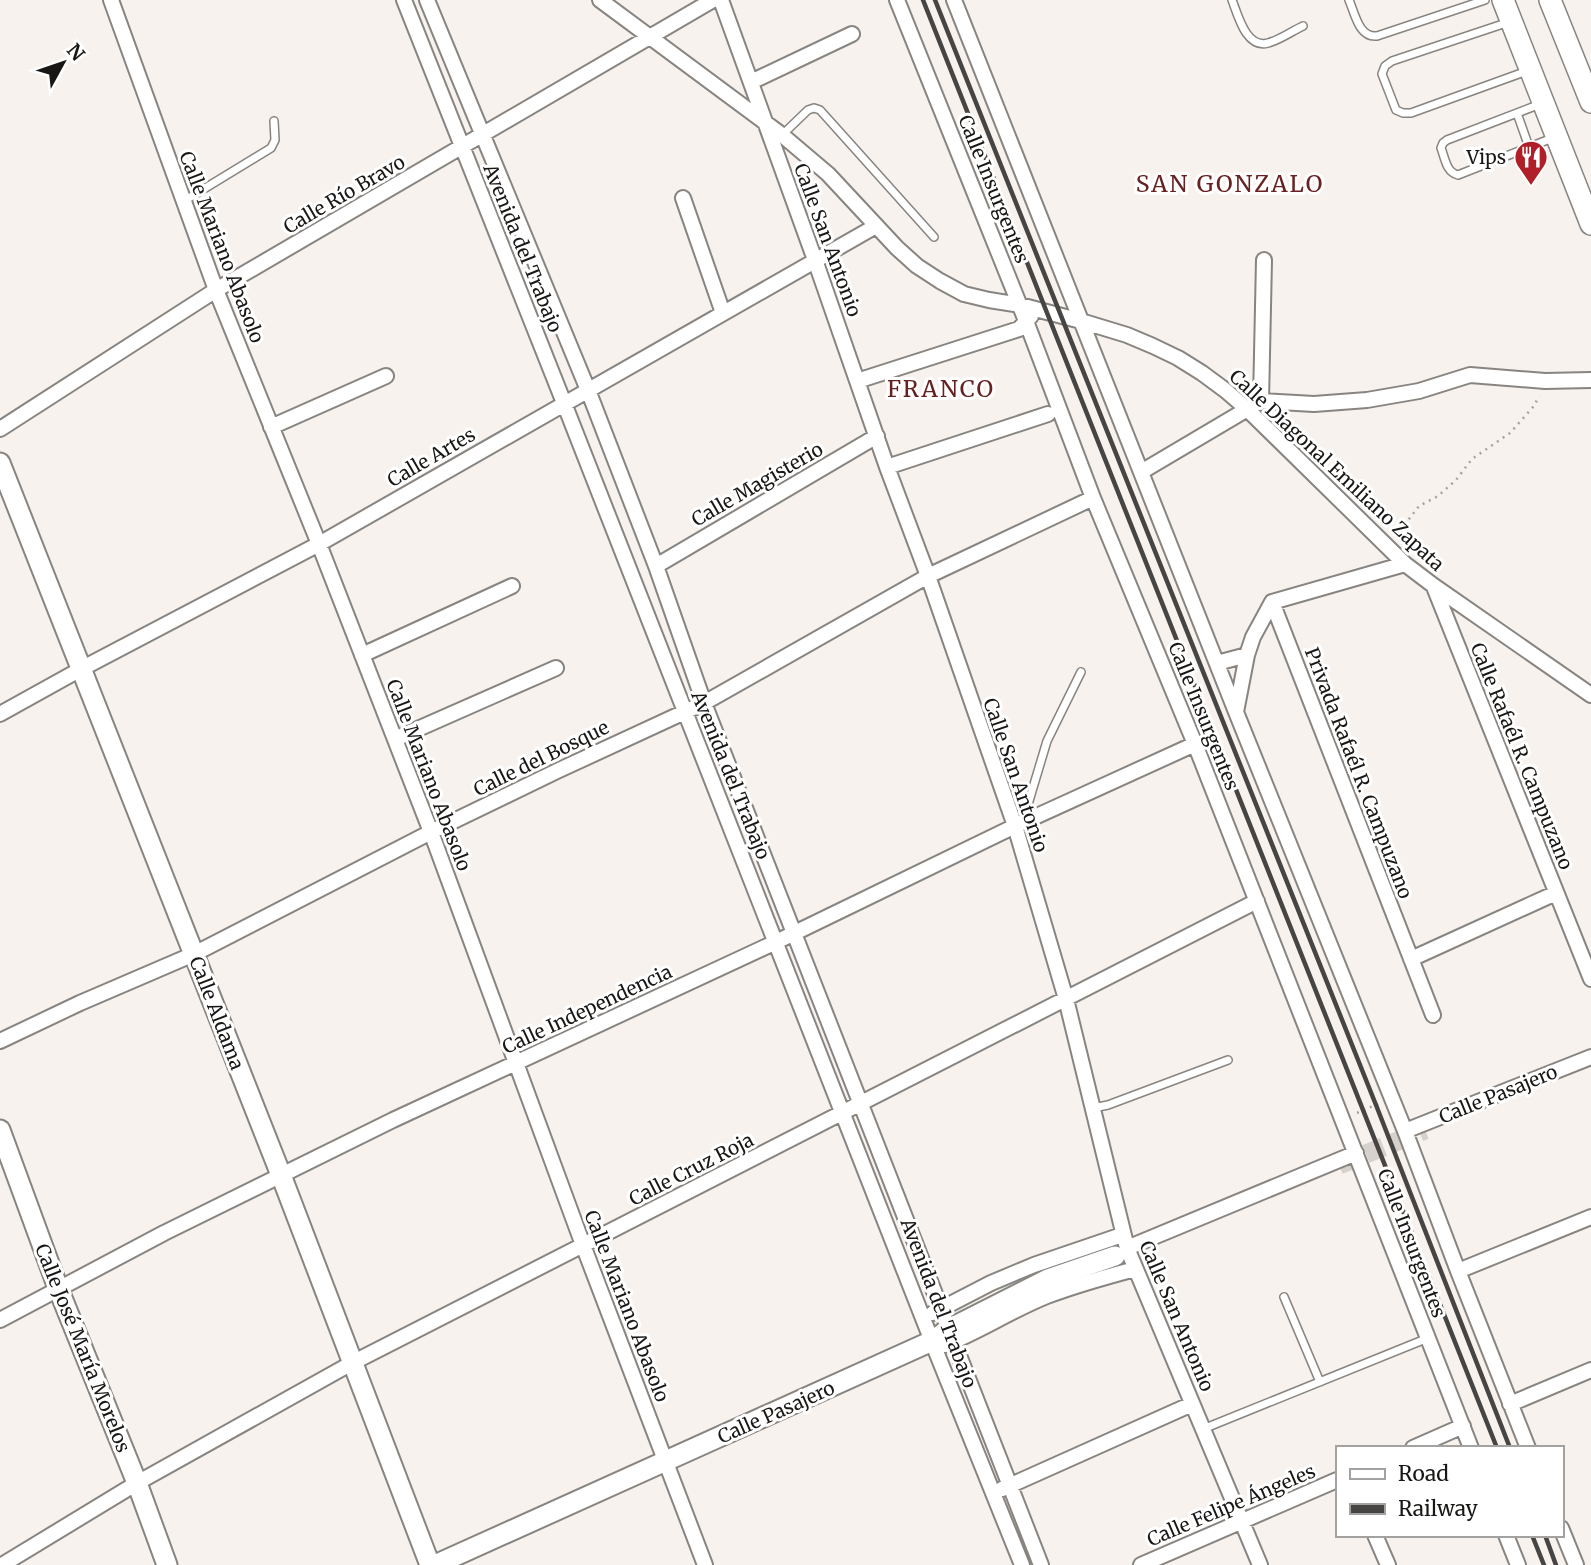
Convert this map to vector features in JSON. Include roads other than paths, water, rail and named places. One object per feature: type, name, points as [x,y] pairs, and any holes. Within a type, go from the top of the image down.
[{"type":"main road","points":[[1503,0],[1591,224]]},
{"type":"main road","points":[[1550,0],[1591,102]]},
{"type":"street","name":"Calle Mariano Abasolo","points":[[111,0],[216,290],[431,832],[583,1245],[705,1565]]},
{"type":"street","name":"Avenida del Trabajo","points":[[404,0],[1022,1565]]},
{"type":"street","name":"Avenida del Trabajo","points":[[427,0],[588,390],[656,566],[704,703],[1041,1565]]},
{"type":"street","name":"Calle Diagonal Emiliano Zapata","points":[[600,0],[782,135],[828,174],[917,266],[940,281],[964,294],[1020,305],[1127,335],[1178,358],[1225,390],[1405,564],[1591,695]]},
{"type":"street","name":"Calle Río Bravo","points":[[0,429],[216,290],[713,0]]},
{"type":"street","name":"Calle San Antonio","points":[[721,0],[887,467],[1021,823],[1093,1108],[1121,1246],[1135,1269],[1260,1565]]},
{"type":"street","name":"Calle Insurgentes","points":[[897,0],[1020,305],[1023,326],[1195,744],[1471,1446]]},
{"type":"street","name":"Calle Insurgentes","points":[[954,0],[1405,1131],[1527,1446]]},
{"type":"street","points":[[751,82],[852,34]]},
{"type":"street","points":[[683,198],[723,313]]},
{"type":"street","name":"Calle Artes","points":[[0,714],[319,544],[876,226]]},
{"type":"street","points":[[1261,401],[1264,260]]},
{"type":"street","points":[[857,380],[1023,326],[1037,310]]},
{"type":"street","points":[[1141,472],[1261,401],[1314,404],[1367,400],[1419,391],[1470,375],[1545,381],[1591,380]]},
{"type":"street","points":[[271,427],[386,376]]},
{"type":"street","points":[[887,467],[1048,414]]},
{"type":"street","name":"Calle Magisterio","points":[[656,566],[877,436]]},
{"type":"street","name":"Calle Aldama","points":[[0,463],[433,1565]]},
{"type":"street","name":"Calle del Bosque","points":[[0,1041],[194,954],[431,832],[704,703],[928,576],[1093,498]]},
{"type":"street","points":[[1236,712],[1247,655],[1253,637],[1272,602],[1405,564]]},
{"type":"street","points":[[362,655],[512,586]]},
{"type":"street","name":"Calle Rafaél R. Campuzano","points":[[1434,586],[1591,979]]},
{"type":"street","name":"Privada Rafaél R. Campuzano","points":[[1272,602],[1433,1015]]},
{"type":"street","points":[[1217,663],[1247,655]]},
{"type":"street","points":[[395,739],[556,668]]},
{"type":"street","name":"Calle Independencia","points":[[0,1320],[164,1233],[393,1120],[776,942],[1021,823],[1195,744]]},
{"type":"street","points":[[1411,959],[1556,893]]},
{"type":"street","name":"Calle Cruz Roja","points":[[2,1565],[137,1483],[352,1363],[1257,901]]},
{"type":"street","name":"Calle Pasajero","points":[[1405,1131],[1591,1057]]},
{"type":"street","name":"Calle José María Morelos","points":[[0,1130],[58,1288],[137,1483],[167,1565]]},
{"type":"street","name":"Calle Pasajero","points":[[433,1565],[934,1345],[1048,1279],[1121,1246],[1356,1153]]},
{"type":"street","points":[[1458,1271],[1591,1217]]},
{"type":"street","points":[[923,1318],[991,1283],[1034,1265],[1121,1246]]},
{"type":"street","points":[[951,1336],[1046,1296],[1135,1269]]},
{"type":"street","points":[[1510,1404],[1591,1370]]},
{"type":"street","points":[[994,1493],[1192,1404]]},
{"type":"street","points":[[1418,1446],[1463,1426]]},
{"type":"street","name":"Calle Felipe Ángeles","points":[[1141,1565],[1336,1480]]},
{"type":"street","points":[[1563,1533],[1576,1565]]},
{"type":"street","points":[[1376,1537],[1388,1565]]},
{"type":"street","points":[[1507,1537],[1517,1565]]},
{"type":"lane","points":[[1232,0],[1247,34],[1257,43],[1266,44],[1303,26]]},
{"type":"lane","points":[[1349,0],[1363,33],[1370,37],[1485,0]]},
{"type":"lane","points":[[1511,22],[1392,61],[1385,66],[1382,74],[1396,110],[1412,113],[1530,69]]},
{"type":"lane","points":[[1543,103],[1447,140],[1441,148],[1449,170],[1458,175],[1556,136]]},
{"type":"lane","points":[[782,135],[808,110],[820,110],[934,237]]},
{"type":"lane","points":[[1517,113],[1529,147]]},
{"type":"lane","points":[[184,201],[271,148],[275,140],[274,121]]},
{"type":"lane","points":[[1021,823],[1047,741],[1082,672]]},
{"type":"lane","points":[[1093,1108],[1108,1105],[1228,1060]]},
{"type":"lane","points":[[1284,1297],[1320,1382]]},
{"type":"lane","points":[[1203,1429],[1429,1338]]},
{"type":"tunnel","points":[[1339,1165],[1425,1130]]},
{"type":"railway","points":[[923,0],[1496,1446]]},
{"type":"railway","points":[[935,0],[1509,1446]]},
{"type":"railway","points":[[1533,1537],[1544,1565]]},
{"type":"railway","points":[[1546,1537],[1556,1565]]},
{"type":"place","name":"Vips","points":[[1531,187]]},
{"type":"district","name":"SAN GONZALO","points":[[1230,183]]},
{"type":"district","name":"FRANCO","points":[[941,388]]}]
